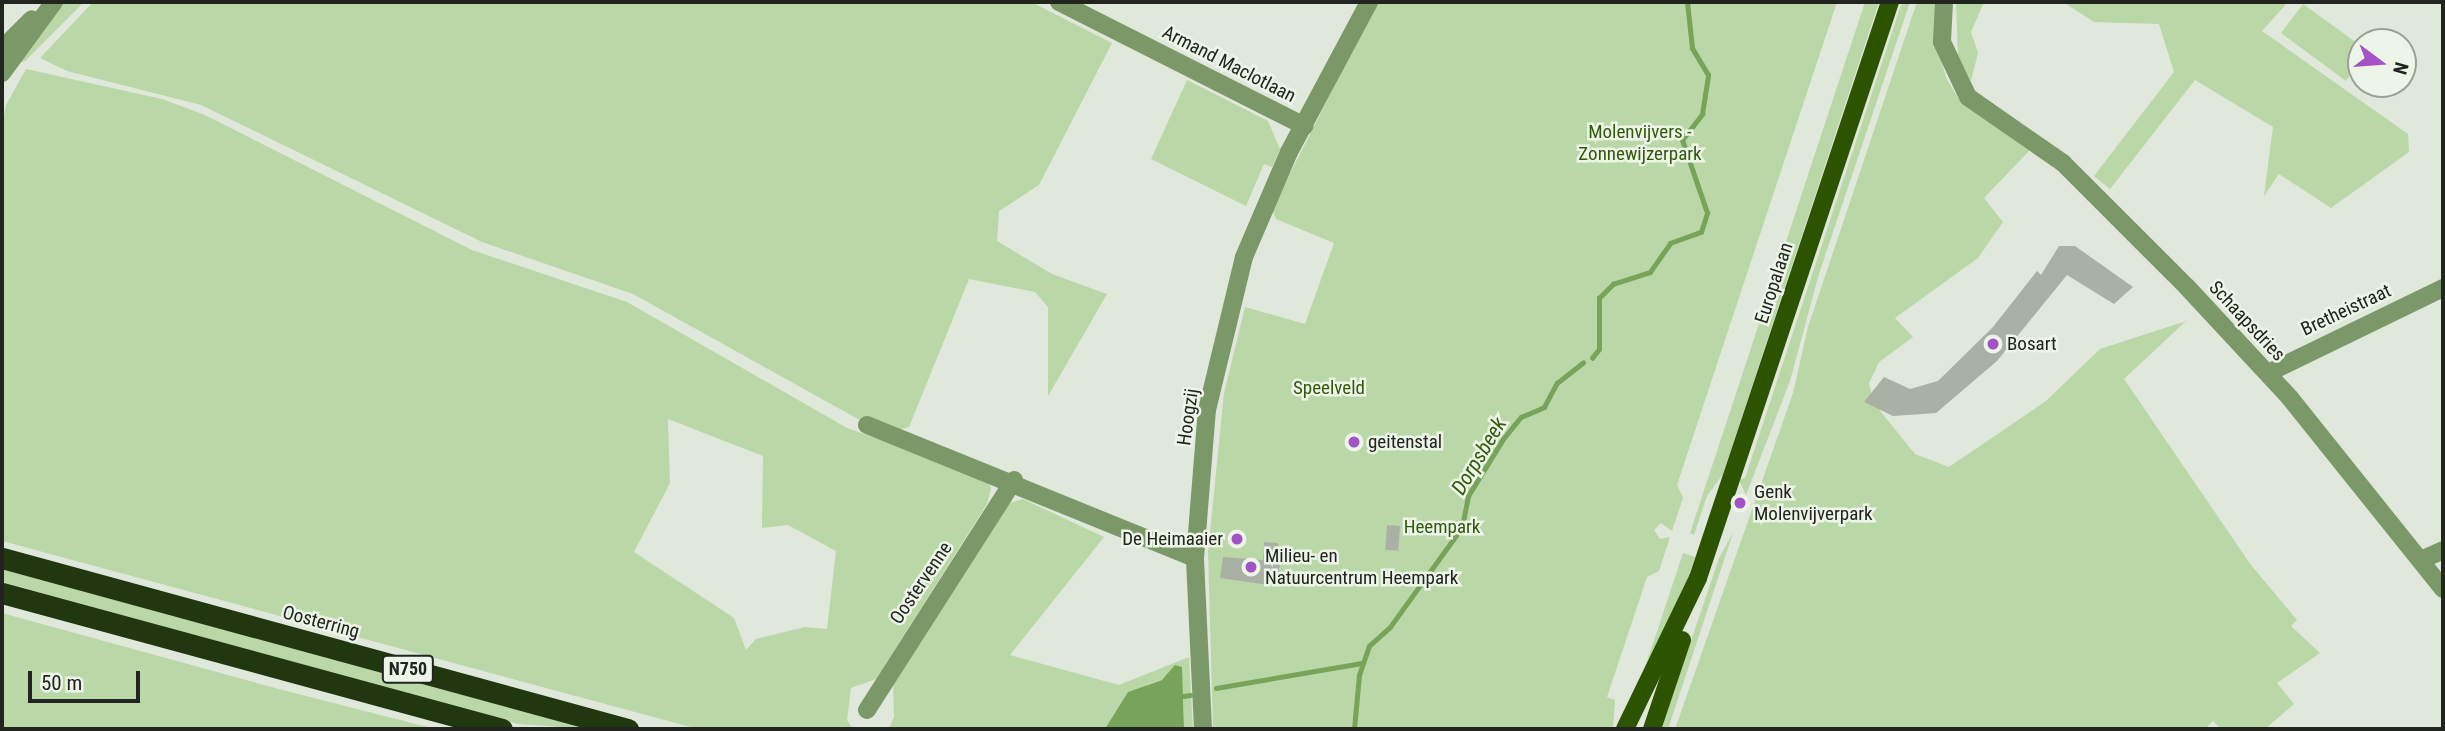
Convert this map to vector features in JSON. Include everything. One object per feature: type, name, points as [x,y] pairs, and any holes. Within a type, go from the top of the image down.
[{"type":"highway","name":"Oosterring","points":[[2,558],[628,729]]},
{"type":"highway","name":"N750","points":[[2,593],[502,729]]},
{"type":"main road","name":"Europalaan","points":[[1625,729],[1698,578],[1890,2]]},
{"type":"main road","name":"Europalaan","points":[[1652,729],[1692,612],[1698,578]]},
{"type":"street","points":[[2,49],[52,2]]},
{"type":"street","points":[[2,73],[52,2]]},
{"type":"street","name":"Armand Maclotlaan","points":[[1059,2],[1304,126]]},
{"type":"street","name":"Hoogzij","points":[[1203,729],[1195,558],[1207,410],[1244,257],[1304,126],[1369,2]]},
{"type":"street","name":"Schaapsdries","points":[[1944,2],[1947,60],[1968,97],[2063,163],[2268,373],[2443,589]]},
{"type":"street","name":"Bretheistraat","points":[[2268,373],[2443,288]]},
{"type":"street","points":[[867,425],[1014,480],[1195,558]]},
{"type":"street","name":"Oostervenne","points":[[867,710],[1014,480]]},
{"type":"street","points":[[2421,560],[2443,550]]},
{"type":"green space","points":[[62,2],[84,2],[25,61],[11,66]]},
{"type":"green space","points":[[93,2],[1031,2],[1112,43],[1039,185],[999,211],[997,241],[1052,274],[1107,294],[1048,396],[1048,307],[1035,292],[969,279],[909,427],[893,431],[858,419],[633,294],[482,242],[201,105],[67,71],[40,58]]},
{"type":"green space","points":[[1377,2],[1837,2],[1677,485],[1683,498],[1672,531],[1661,523],[1654,530],[1660,539],[1670,537],[1659,571],[1647,577],[1607,697],[1615,700],[1613,729],[1213,729],[1208,552],[1224,393],[1245,307],[1305,324],[1334,243],[1276,219],[1272,209]]},
{"type":"green space","points":[[1865,2],[1879,2],[1723,474],[1707,496],[1694,535],[1690,533]]},
{"type":"green space","points":[[1902,2],[1910,2],[1819,274],[1790,381],[1746,495],[1739,480],[1745,478]]},
{"type":"green space","points":[[1917,2],[1936,2],[1935,36],[1946,78],[1960,101],[2030,150],[1984,198],[2003,222],[1978,258],[1895,318],[1913,337],[1879,362],[1869,383],[1873,402],[1915,454],[1949,467],[2046,401],[2100,349],[2186,321],[2124,379],[2251,565],[2297,620],[2291,626],[2320,653],[2277,683],[2294,704],[2265,729],[2221,729],[2213,721],[2205,729],[1675,729],[1793,393],[1808,327]]},
{"type":"green space","points":[[1956,2],[1984,2],[1971,32],[1978,53],[1971,81],[1958,57]]},
{"type":"green space","points":[[2063,2],[2288,2],[2262,31],[2347,91],[2347,98],[2357,98],[2408,134],[2409,152],[2331,208],[2279,174],[2264,196],[2273,127],[2195,80],[2110,189],[2094,176],[2174,72],[2159,24],[2094,22]]},
{"type":"green space","points":[[2303,4],[2347,36],[2346,81],[2281,33]]},
{"type":"green space","points":[[26,69],[162,99],[205,115],[472,250],[627,302],[847,428],[984,477],[991,488],[987,504],[876,679],[851,688],[847,720],[853,729],[698,729],[2,541],[2,127],[6,105]],"holes":[[[668,419],[763,456],[762,528],[788,525],[836,551],[827,629],[805,627],[756,639],[746,650],[734,618],[634,552],[670,483]]]},
{"type":"green space","points":[[1187,80],[1268,121],[1280,149],[1272,167],[1264,164],[1246,206],[1151,159]]},
{"type":"green space","points":[[1023,499],[1104,537],[1010,655],[1119,685],[1189,657],[1193,729],[1184,729],[1183,696],[1162,680],[1148,684],[1105,729],[889,729],[894,717],[893,679],[1006,504]]},
{"type":"green space","points":[[1733,533],[1668,729],[1661,729],[1719,558]]},
{"type":"green space","points":[[1683,553],[1695,557],[1671,628],[1631,710]]},
{"type":"green space","points":[[2,569],[590,729],[518,724],[2,582]]},
{"type":"green space","points":[[2,613],[275,688],[435,729],[2,729]]},
{"type":"shaded area","points":[[1175,665],[1182,667],[1184,729],[1105,729],[1128,692],[1162,680]]},
{"type":"building","name":"Bosart","points":[[2059,246],[2075,246],[2133,287],[2114,304],[2067,275],[1997,361],[1936,413],[1893,416],[1864,402],[1884,377],[1910,389],[1938,381],[1993,327],[2037,271],[2041,275]]},
{"type":"building","points":[[1387,525],[1400,526],[1398,551],[1385,550]]},
{"type":"building","name":"Milieu- en Natuurcentrum Heempark","points":[[1264,542],[1278,543],[1277,556],[1282,557],[1275,586],[1220,578],[1223,557],[1263,560]]},
{"type":"waterway","name":"Dorpsbeek","points":[[1592,358],[1599,349],[1599,298],[1613,284],[1650,272],[1670,243],[1701,232],[1707,213],[1682,140],[1702,114],[1708,75],[1692,48],[1687,2]]},
{"type":"waterway","name":"Dorpsbeek","points":[[1354,729],[1359,675],[1369,646],[1390,627],[1462,527],[1468,496],[1503,439],[1521,417],[1544,407],[1557,383],[1583,363]]},
{"type":"waterway","points":[[1216,688],[1363,663]]},
{"type":"waterway","points":[[1183,696],[1190,695]]},
{"type":"place","name":"Bosart","points":[[1993,344]]},
{"type":"place","name":"geitenstal","points":[[1354,442]]},
{"type":"place","name":"Genk Molenvijverpark","points":[[1740,503]]},
{"type":"place","name":"De Heimaaier","points":[[1237,539]]},
{"type":"place","name":"Milieu- en Natuurcentrum Heempark","points":[[1251,567]]},
{"type":"park label","name":"Molenvijvers - Zonnewijzerpark","points":[[1640,143]]},
{"type":"park label","name":"Speelveld","points":[[1329,388]]},
{"type":"park label","name":"Heempark","points":[[1442,527]]}]
